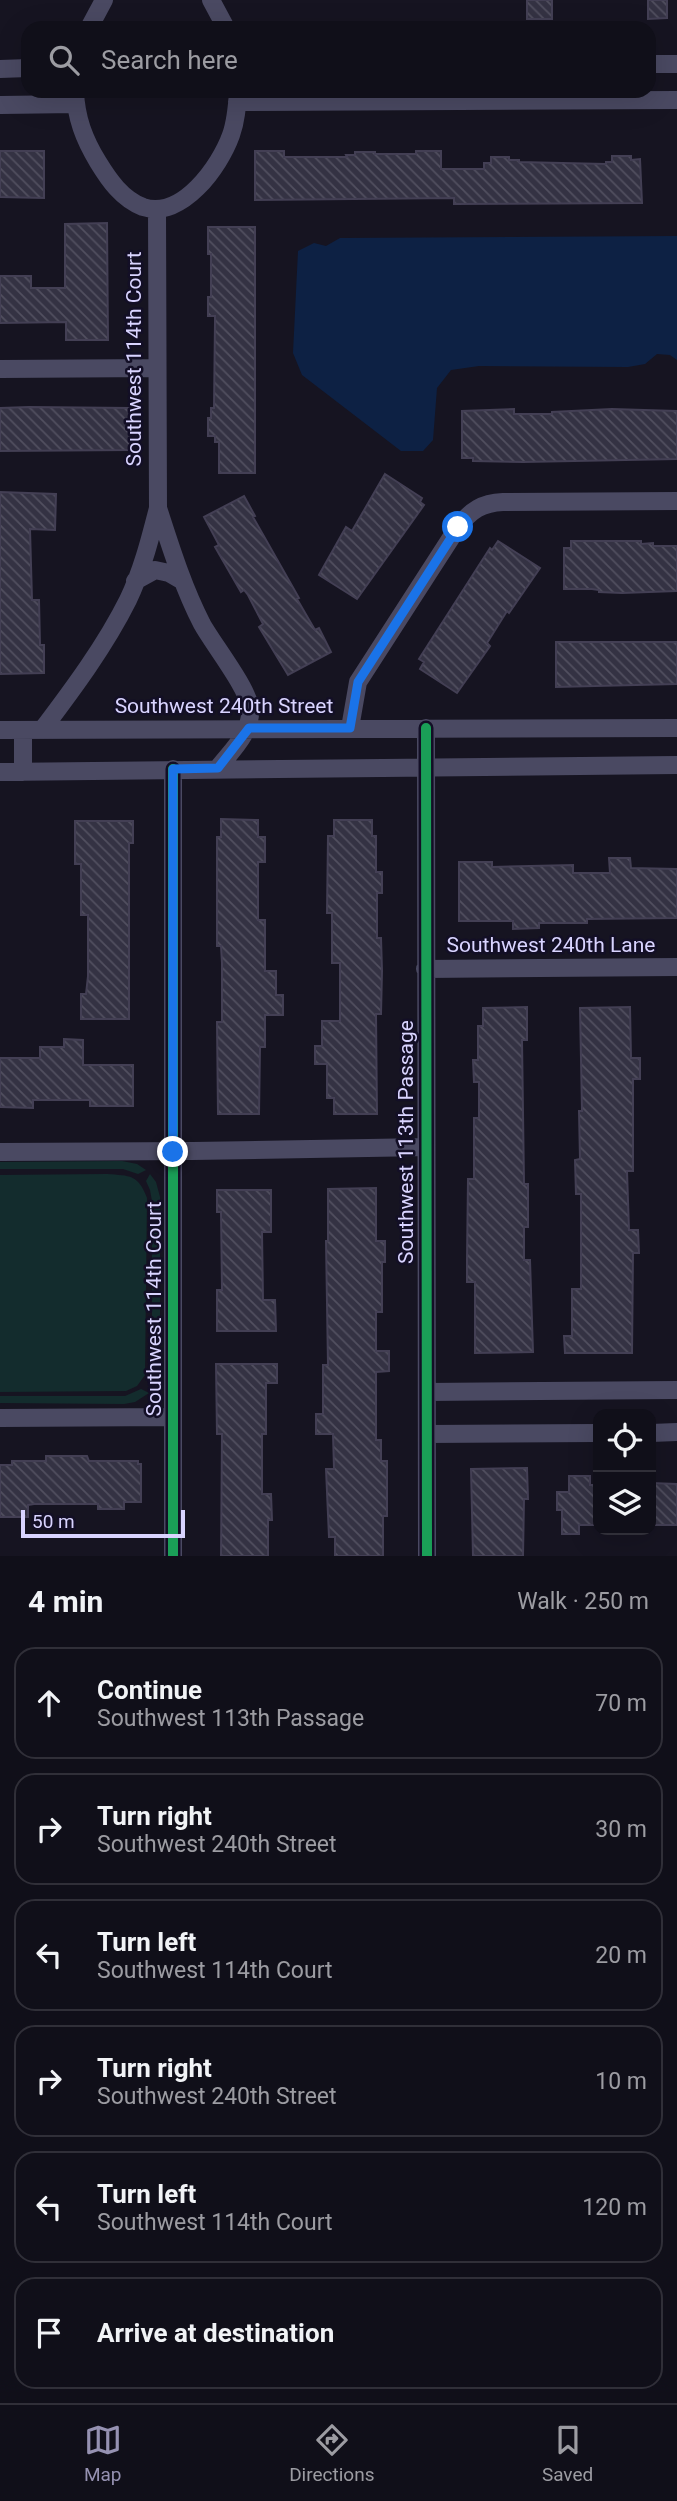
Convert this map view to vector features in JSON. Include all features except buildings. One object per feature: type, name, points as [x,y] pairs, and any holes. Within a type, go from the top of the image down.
[{"type":"street","points":[[93,21],[104,0]]},
{"type":"street","points":[[211,0],[222,21]]},
{"type":"street","points":[[656,64],[677,64]]},
{"type":"street","points":[[0,69],[21,68]]},
{"type":"street","points":[[0,105],[76,98],[79,124],[108,178],[129,199],[144,207],[157,209],[185,198],[199,187],[219,162],[230,136],[238,98]]},
{"type":"street","points":[[384,98],[677,100]]},
{"type":"street","name":"Southwest 114th Court","points":[[42,730],[84,673],[128,600],[146,553],[158,508],[157,209]]},
{"type":"street","points":[[0,369],[157,368]]},
{"type":"street","points":[[350,728],[358,682],[458,527],[479,506],[495,502],[677,501]]},
{"type":"street","name":"Southwest 114th Court","points":[[158,508],[181,580],[250,705],[249,728]]},
{"type":"street","points":[[135,581],[155,570],[169,573],[181,580]]},
{"type":"street","points":[[218,768],[249,728]]},
{"type":"street","name":"Southwest 113th Passage","points":[[426,728],[427,1556]]},
{"type":"street","name":"Southwest 240th Street","points":[[0,730],[677,728]]},
{"type":"street","points":[[23,730],[23,772]]},
{"type":"street","points":[[0,772],[677,765]]},
{"type":"street","name":"Southwest 114th Court","points":[[173,769],[173,1556]]},
{"type":"street","name":"Southwest 240th Lane","points":[[425,969],[677,967]]},
{"type":"street","points":[[0,1152],[425,1147]]},
{"type":"street","points":[[427,1392],[677,1390]]},
{"type":"street","points":[[0,1418],[173,1417]]},
{"type":"street","points":[[656,1433],[677,1432]]},
{"type":"street","points":[[427,1434],[593,1433]]},
{"type":"green space","points":[[122,1161],[137,1164],[146,1170],[138,1174],[123,1169],[0,1169],[0,1162]]},
{"type":"green space","points":[[107,1174],[136,1180],[147,1198],[145,1375],[137,1386],[126,1391],[0,1392],[0,1175]]},
{"type":"green space","points":[[150,1174],[156,1182],[160,1197],[160,1361],[157,1380],[152,1388],[148,1381],[152,1372],[152,1201],[146,1181]]},
{"type":"green space","points":[[141,1389],[149,1393],[135,1402],[124,1404],[0,1403],[0,1396],[125,1396]]},
{"type":"water","points":[[677,236],[677,360],[670,355],[657,354],[645,364],[628,367],[479,366],[451,370],[437,388],[433,440],[423,451],[401,451],[302,375],[293,353],[298,251],[314,243],[326,246],[340,238]]},
{"type":"cycle path","points":[[426,728],[427,1556]]},
{"type":"cycle path","points":[[173,769],[173,1556]]},
{"type":"route","points":[[173,1152],[173,769],[218,768],[249,728],[350,728],[358,682],[458,527]]}]
